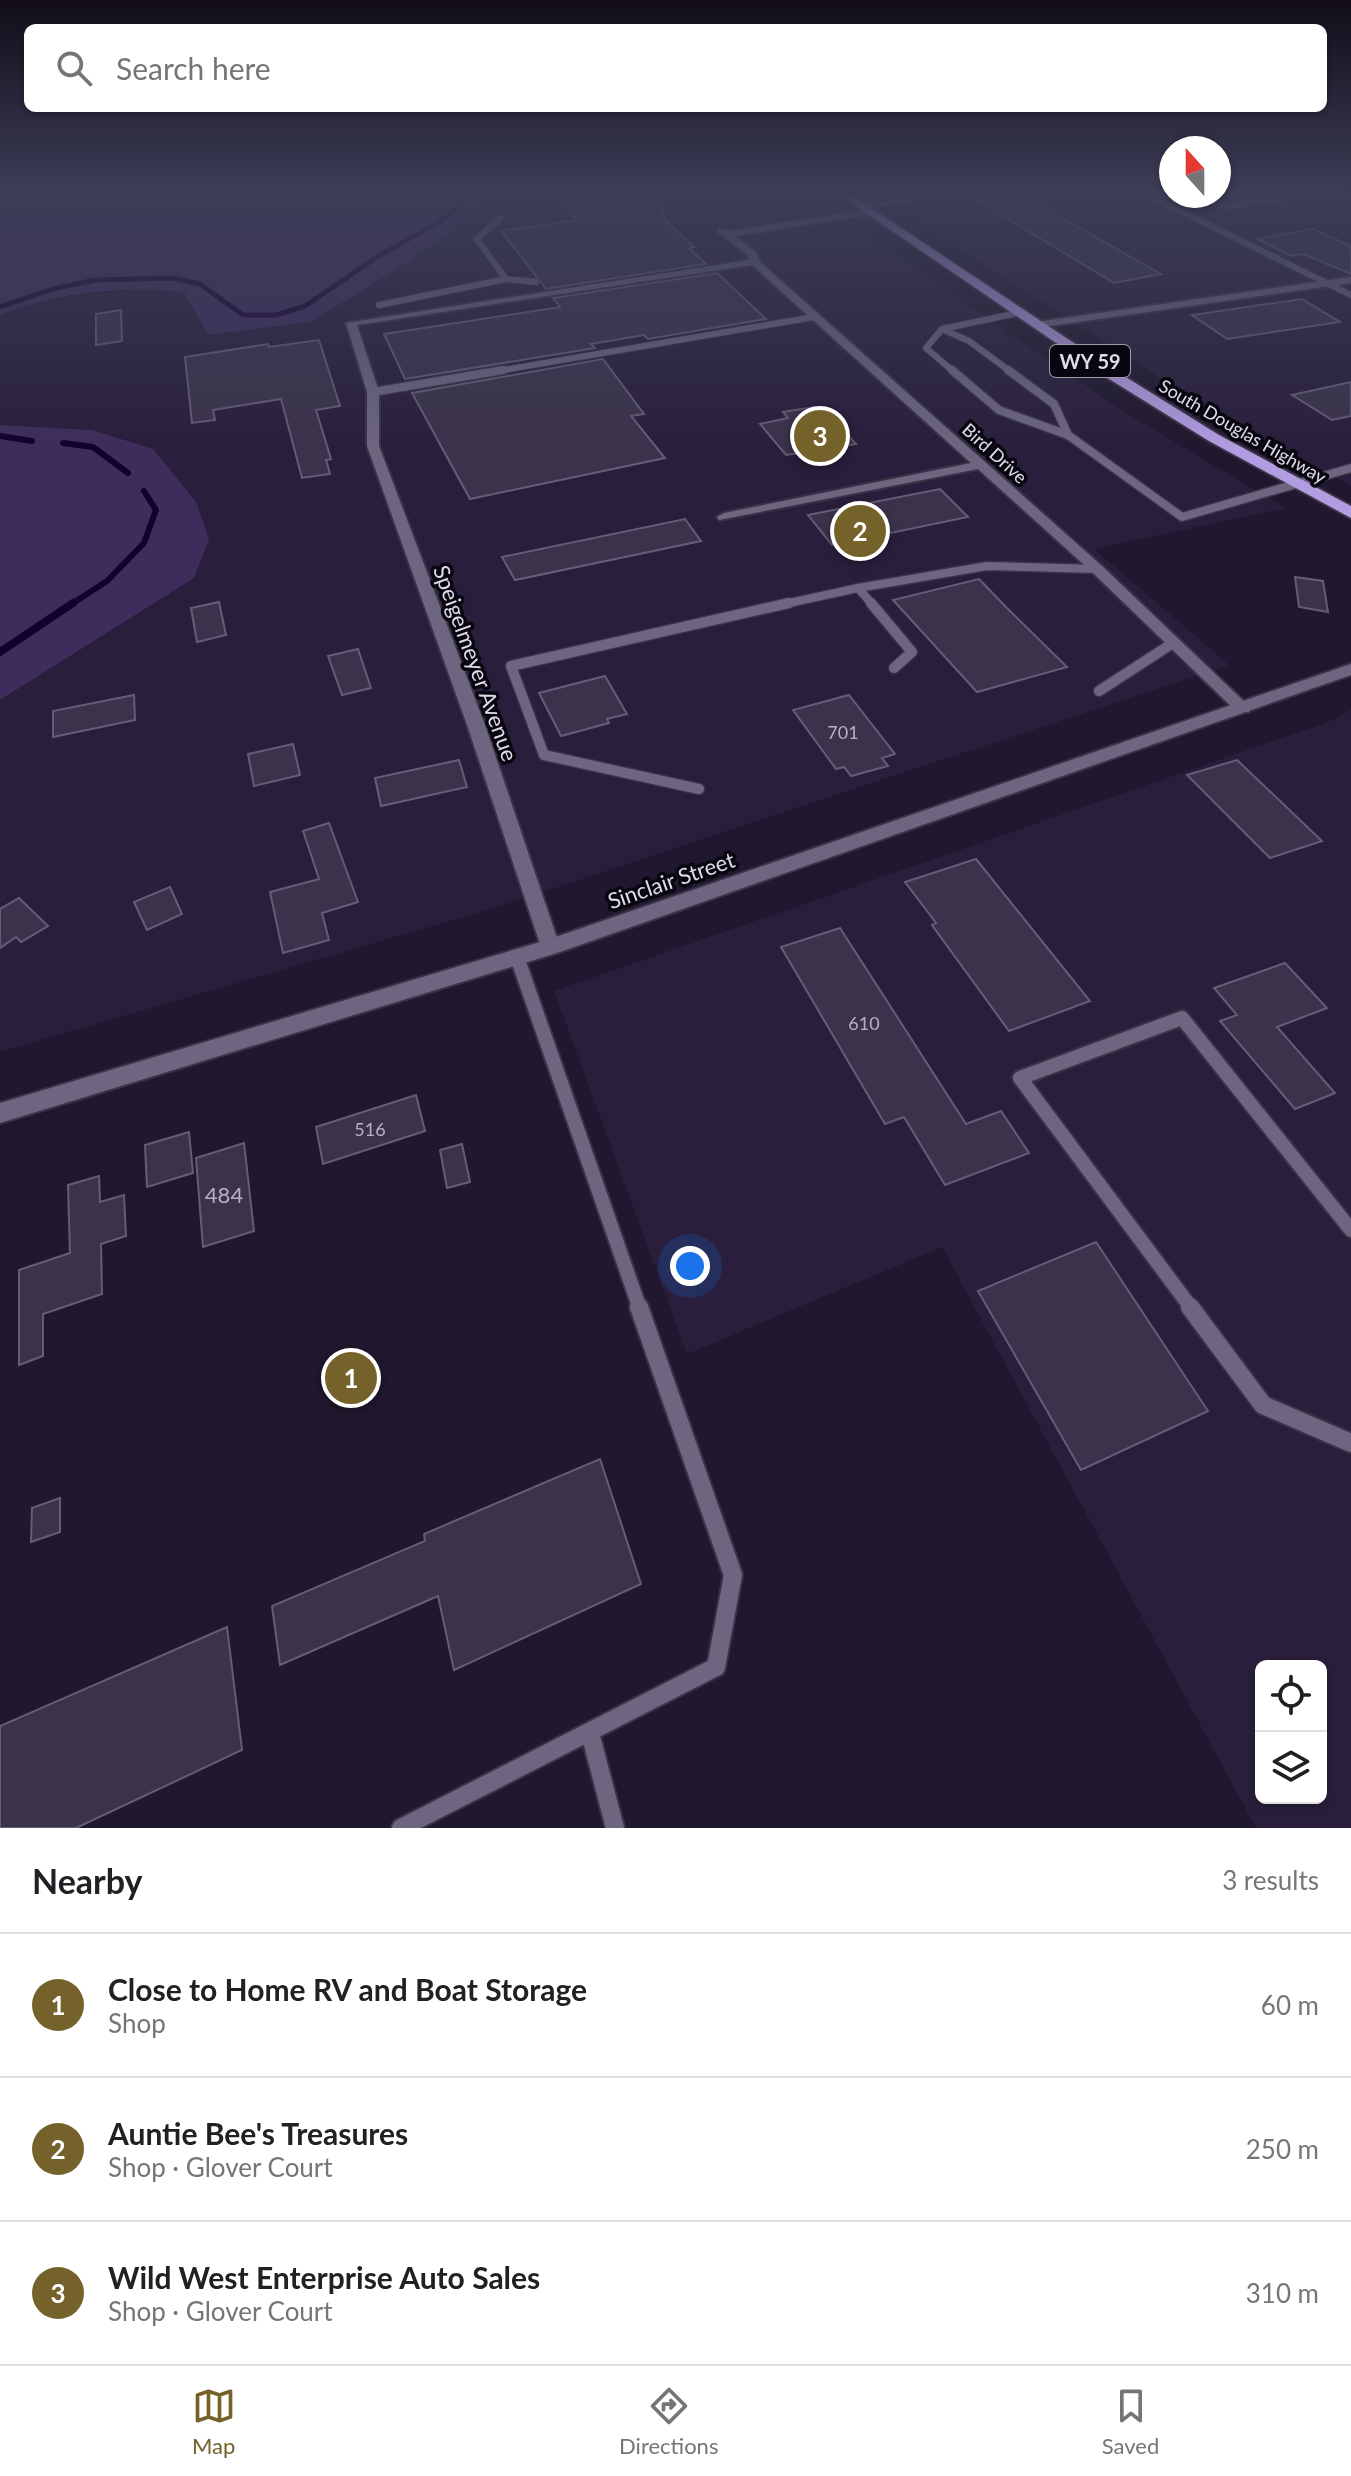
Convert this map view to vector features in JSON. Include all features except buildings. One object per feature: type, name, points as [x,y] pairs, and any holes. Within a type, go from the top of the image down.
[{"type":"highway","name":"South Douglas Highway","points":[[966,277],[1214,438],[1351,513]]},
{"type":"street","name":"Speigelmeyer Avenue","points":[[550,947],[476,725],[373,446],[373,392],[351,323],[653,277]]},
{"type":"street","name":"Bird Drive","points":[[771,277],[1097,569],[1243,708]]},
{"type":"street","points":[[1036,325],[1351,280]]},
{"type":"street","points":[[724,517],[980,465]]},
{"type":"street","name":"Sinclair Street","points":[[0,1113],[550,947],[1351,669]]},
{"type":"lane","points":[[1310,277],[1351,295]]},
{"type":"lane","points":[[379,305],[506,279],[536,282]]},
{"type":"lane","points":[[1018,313],[942,329],[926,348],[999,410],[1068,435],[1182,517],[1351,468]]},
{"type":"lane","points":[[373,392],[814,317]]},
{"type":"lane","points":[[942,329],[969,341],[1054,404],[1068,435]]},
{"type":"lane","points":[[699,789],[544,755],[511,666],[858,588],[987,566],[1097,569]]},
{"type":"lane","points":[[858,588],[912,652],[894,668]]},
{"type":"lane","points":[[1099,691],[1173,643]]},
{"type":"lane","points":[[401,1828],[716,1667],[733,1575],[517,957]]},
{"type":"lane","points":[[1351,1230],[1182,1018],[1020,1078],[1263,1405],[1351,1443]]},
{"type":"lane","points":[[590,1733],[615,1828]]},
{"type":"shaded area","points":[[0,277],[383,277],[311,322],[208,335],[184,292],[137,290],[91,293],[45,301],[0,315]]},
{"type":"shaded area","points":[[383,277],[929,277],[1124,412],[1286,508],[1094,549],[1229,665],[491,909],[0,1052],[0,700],[194,578],[92,430],[0,425],[0,315],[35,302],[143,288],[185,292],[208,335],[311,322]]},
{"type":"shaded area","points":[[1005,277],[1295,277],[1351,307],[1351,486],[1202,405]]},
{"type":"shaded area","points":[[1296,277],[1351,277],[1351,306]]},
{"type":"shaded area","points":[[0,425],[92,430],[153,449],[196,502],[209,539],[194,578],[0,700]]},
{"type":"shaded area","points":[[1351,710],[1351,1828],[1256,1828],[942,1247],[687,1354],[554,991],[1328,722]]},
{"type":"waterway","points":[[0,307],[53,289],[95,280],[172,278],[200,284],[243,315],[276,315],[305,306],[347,277]]},
{"type":"waterway","points":[[0,436],[32,441]]},
{"type":"waterway","points":[[63,443],[93,447],[128,473]]},
{"type":"waterway","points":[[71,605],[107,581],[144,543],[156,510],[144,491]]},
{"type":"waterway","points":[[0,652],[71,605]]},
{"type":"place","name":"Wild West Enterprise Auto Sales","points":[[820,436]]},
{"type":"place","name":"Auntie Bee's Treasures","points":[[860,531]]},
{"type":"place","name":"Close to Home RV and Boat Storage","points":[[351,1378]]}]
